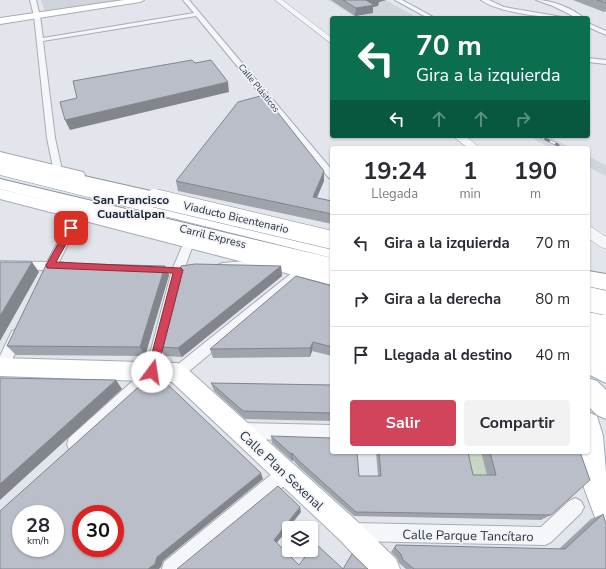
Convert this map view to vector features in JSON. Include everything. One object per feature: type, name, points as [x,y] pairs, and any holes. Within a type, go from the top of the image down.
[{"type":"highway","points":[[1,171],[330,251]]},
{"type":"highway","points":[[1,171],[330,260]]},
{"type":"highway","name":"Viaducto Bicentenario","points":[[1,171],[330,240]]},
{"type":"highway","name":"Carril Express","points":[[1,171],[330,266]]},
{"type":"highway","points":[[189,216],[224,210]]},
{"type":"highway","points":[[590,279],[606,282]]},
{"type":"highway","points":[[590,289],[606,291]]},
{"type":"highway","points":[[590,299],[606,302]]},
{"type":"highway","points":[[590,314],[606,318]]},
{"type":"highway","points":[[590,326],[606,330]]},
{"type":"highway","points":[[590,331],[606,335]]},
{"type":"highway","points":[[590,339],[606,347]]},
{"type":"highway","points":[[590,345],[606,352]]},
{"type":"main road","points":[[0,21],[140,0]]},
{"type":"main road","points":[[1,171],[57,170],[330,235]]},
{"type":"main road","points":[[0,194],[330,277]]},
{"type":"main road","points":[[590,290],[606,294]]},
{"type":"main road","points":[[590,307],[606,302]]},
{"type":"main road","points":[[590,363],[606,372]]},
{"type":"main road","points":[[0,368],[177,373]]},
{"type":"main road","name":"Calle Plan Sexenal","points":[[177,373],[285,474],[350,532],[386,569]]},
{"type":"main road","points":[[590,391],[606,408]]},
{"type":"main road","points":[[588,461],[606,510]]},
{"type":"street","points":[[33,0],[37,16],[51,138],[57,170]]},
{"type":"street","name":"Calle Plásticos","points":[[186,0],[330,174]]},
{"type":"street","points":[[278,0],[330,40]]},
{"type":"street","points":[[398,0],[428,16]]},
{"type":"street","points":[[484,0],[503,8],[553,16]]},
{"type":"street","points":[[539,0],[554,5],[577,16]]},
{"type":"street","points":[[39,40],[198,14]]},
{"type":"street","points":[[590,22],[606,26]]},
{"type":"street","points":[[590,26],[606,33]]},
{"type":"street","points":[[590,60],[606,62]]},
{"type":"street","points":[[461,138],[472,146]]},
{"type":"street","points":[[44,279],[50,265],[71,228]]},
{"type":"street","points":[[590,232],[606,244]]},
{"type":"street","points":[[62,456],[152,372],[178,270],[189,242]]},
{"type":"street","points":[[209,268],[272,263]]},
{"type":"street","points":[[0,265],[73,266]]},
{"type":"street","points":[[163,270],[194,269]]},
{"type":"street","points":[[177,373],[303,270]]},
{"type":"street","points":[[0,368],[21,326]]},
{"type":"street","points":[[240,431],[330,433]]},
{"type":"street","points":[[171,569],[285,474]]},
{"type":"street","name":"Calle Parque Tancítaro","points":[[350,532],[545,536],[575,507]]},
{"type":"shaded area","points":[[41,0],[130,0],[45,12]]},
{"type":"shaded area","points":[[328,0],[385,0],[413,15],[413,16],[354,16]]},
{"type":"shaded area","points":[[532,138],[551,138],[568,146],[547,146]]},
{"type":"shaded area","points":[[590,157],[606,165],[606,176],[590,168]]},
{"type":"green space","points":[[460,454],[482,454],[489,481],[467,481]]},
{"type":"building","points":[[343,0],[366,0],[374,5],[356,8]]},
{"type":"building","points":[[597,0],[606,0],[606,3]]},
{"type":"building","points":[[192,60],[195,63],[211,60],[228,82],[65,120],[60,102],[77,98],[73,81]]},
{"type":"building","points":[[264,95],[324,171],[313,197],[330,201],[330,214],[176,181],[238,102]]},
{"type":"building","points":[[0,262],[32,262],[0,316]]},
{"type":"building","points":[[47,263],[165,266],[140,347],[7,346]]},
{"type":"building","points":[[195,264],[281,266],[178,348],[160,347],[181,266]]},
{"type":"building","points":[[296,276],[330,285],[330,346],[313,342],[310,348],[210,349]]},
{"type":"building","points":[[0,378],[116,380],[0,484]]},
{"type":"building","points":[[164,381],[261,473],[157,557],[155,564],[148,569],[0,569],[0,511],[144,382]]},
{"type":"building","points":[[211,383],[330,385],[330,413],[243,411]]},
{"type":"building","points":[[271,436],[330,438],[330,454],[357,454],[359,476],[381,476],[379,454],[468,454],[473,475],[496,475],[491,454],[581,454],[590,480],[551,515],[356,512],[292,453],[291,454]]},
{"type":"building","points":[[278,486],[300,507],[289,521],[282,521],[282,530],[274,540],[282,548],[282,557],[291,557],[299,565],[305,557],[318,557],[318,546],[343,569],[177,569]]},
{"type":"building","points":[[603,514],[606,524],[606,569],[414,569],[403,560],[401,554],[395,548],[396,545],[565,549]]},
{"type":"building","points":[[352,554],[368,569],[343,569]]},
{"type":"railway","points":[[543,138],[558,145]]},
{"type":"district","name":"San Francisco Cuautlalpan","points":[[131,207]]},
{"type":"route","points":[[71,228],[50,265],[178,270],[152,372]]}]
